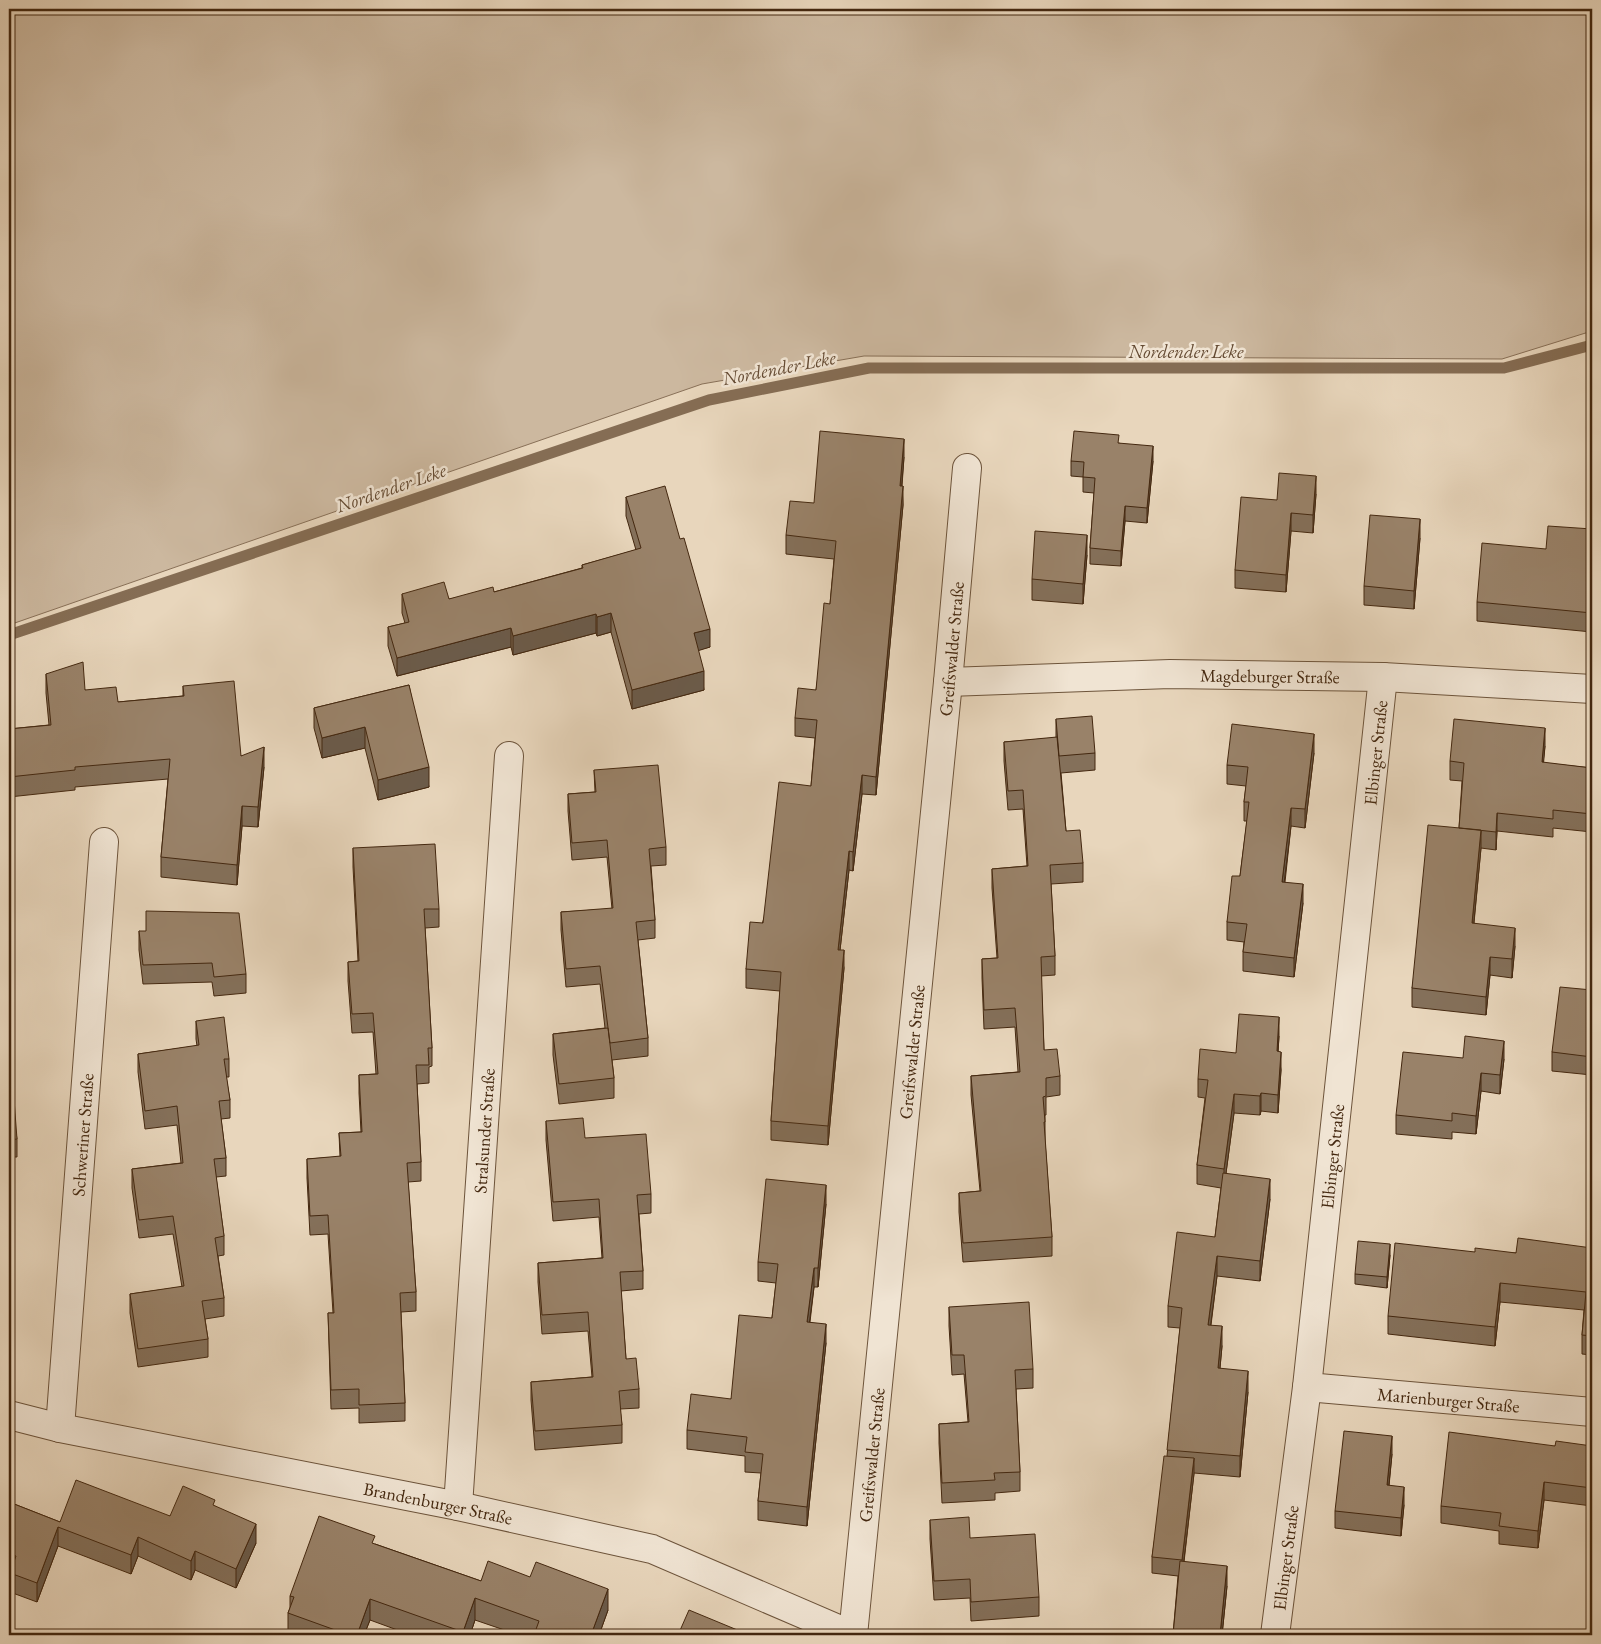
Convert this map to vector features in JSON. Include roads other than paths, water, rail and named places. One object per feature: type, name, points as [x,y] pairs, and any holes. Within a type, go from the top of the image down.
[{"type":"street","name":"Greifswalder Straße","points":[[853,1635],[948,682],[967,468]]},
{"type":"street","name":"Magdeburger Straße","points":[[948,682],[1170,674],[1383,677],[1592,689]]},
{"type":"street","name":"Elbinger Straße","points":[[1275,1635],[1307,1387],[1383,677]]},
{"type":"street","name":"Stralsunder Straße","points":[[458,1506],[509,756]]},
{"type":"street","name":"Schweriner Straße","points":[[60,1428],[104,842]]},
{"type":"street","name":"Marienburger Straße","points":[[1307,1387],[1592,1412]]},
{"type":"street","name":"Brandenburger Straße","points":[[9,1415],[60,1428],[458,1506],[652,1549],[853,1635]]},
{"type":"waterway","name":"Nordender Leke","points":[[9,635],[709,400],[869,368],[1504,368],[1592,345]]}]
